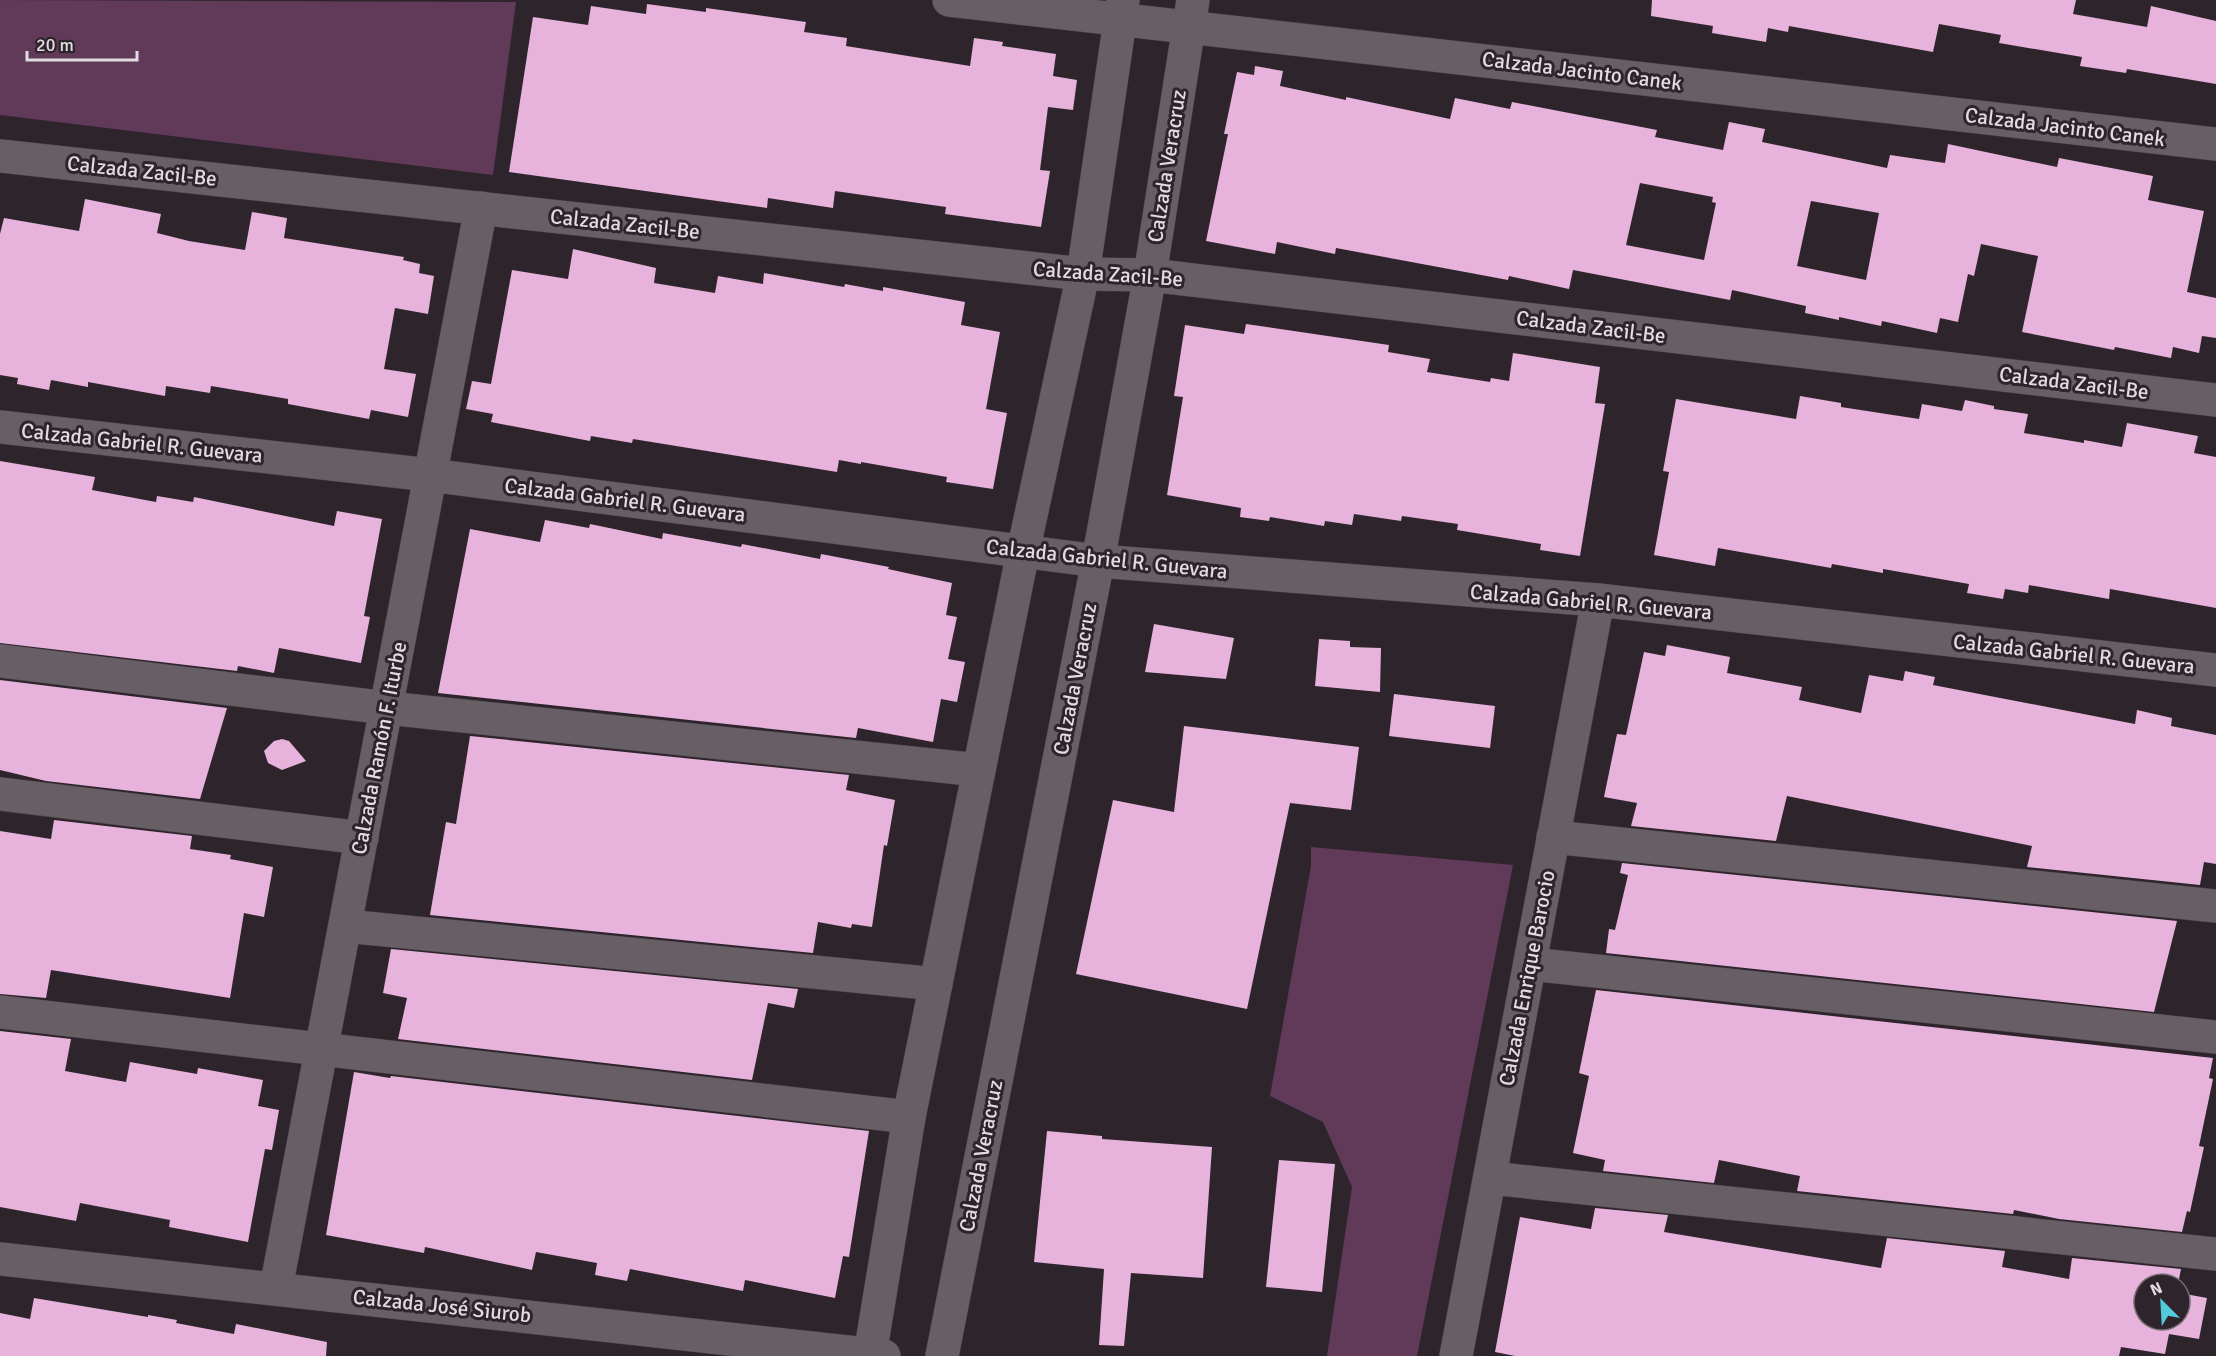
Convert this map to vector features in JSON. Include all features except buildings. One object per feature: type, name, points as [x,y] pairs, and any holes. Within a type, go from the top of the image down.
[{"type":"street","name":"Calzada Jacinto Canek","points":[[949,0],[1191,13],[2216,144]]},
{"type":"street","points":[[877,1355],[909,1117],[1023,552],[1083,274],[1121,9]]},
{"type":"street","name":"Calzada Veracruz","points":[[942,1356],[1098,561],[1150,275],[1191,13]]},
{"type":"street","name":"Calzada Zacil-Be","points":[[0,156],[1083,274],[1150,275],[2216,400]]},
{"type":"street","name":"Calzada Ramón F. Iturbe","points":[[276,1288],[481,208]]},
{"type":"street","name":"Calzada Gabriel R. Guevara","points":[[0,427],[430,475],[1098,561],[1598,600],[2216,670]]},
{"type":"street","name":"Calzada Enrique Barocio","points":[[1456,1356],[1598,600]]},
{"type":"street","points":[[0,661],[387,708],[979,770]]},
{"type":"street","points":[[0,794],[362,838]]},
{"type":"street","points":[[1553,837],[2216,906]]},
{"type":"street","points":[[345,926],[936,984]]},
{"type":"street","points":[[1530,963],[2216,1037]]},
{"type":"street","points":[[0,1012],[909,1117]]},
{"type":"street","points":[[1490,1178],[2216,1254]]},
{"type":"street","name":"Calzada José Siurob","points":[[0,1259],[877,1355]]},
{"type":"shaded area","points":[[0,0],[516,2],[493,175],[0,115]]},
{"type":"shaded area","points":[[1311,847],[1513,865],[1417,1356],[1327,1356],[1352,1187],[1323,1122],[1270,1096],[1311,866]]}]
